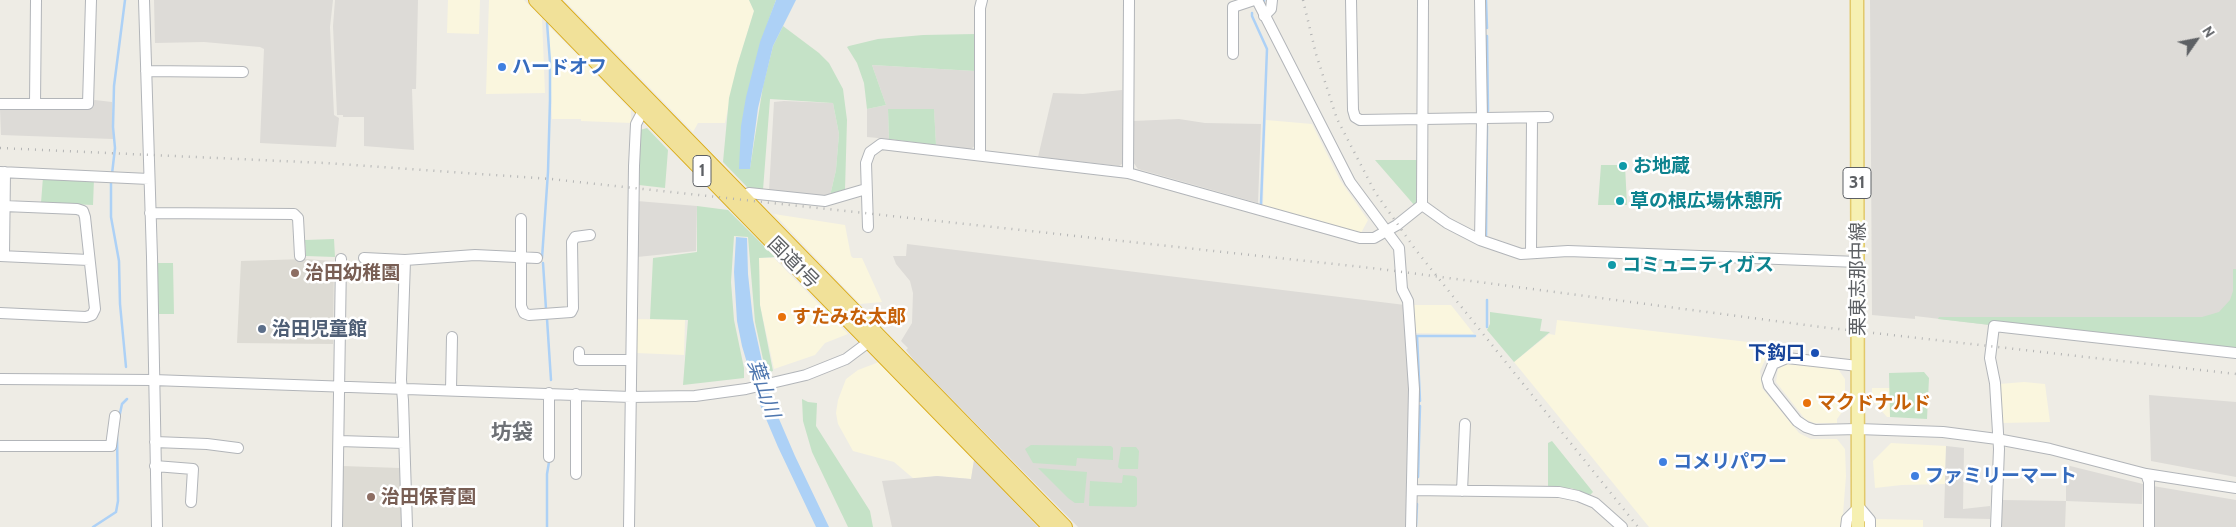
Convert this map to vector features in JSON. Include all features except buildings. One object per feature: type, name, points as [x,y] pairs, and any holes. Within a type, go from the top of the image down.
[{"type":"highway","name":"国道1号","points":[[536,0],[744,196],[1050,527]]},
{"type":"highway","name":"国道1号","points":[[551,0],[646,105],[874,338],[1065,527]]},
{"type":"main road","name":"栗東志那中線","points":[[1857,0],[1858,527]]},
{"type":"street","points":[[35,104],[36,0]]},
{"type":"street","points":[[0,104],[88,104],[91,0]]},
{"type":"street","points":[[144,0],[157,527]]},
{"type":"street","points":[[980,155],[980,8],[982,0]]},
{"type":"street","points":[[1128,0],[1128,173]]},
{"type":"street","points":[[1233,54],[1233,7],[1256,0],[1310,101],[1350,182],[1399,248],[1402,290],[1408,301],[1414,389],[1411,527]]},
{"type":"street","points":[[1264,16],[1271,9],[1272,0]]},
{"type":"street","points":[[1351,0],[1353,110],[1355,117],[1360,120],[1532,119],[1548,117]]},
{"type":"street","points":[[1422,205],[1423,0]]},
{"type":"street","points":[[1480,0],[1482,119],[1480,240]]},
{"type":"street","points":[[146,71],[243,72]]},
{"type":"street","points":[[629,527],[634,166],[636,124],[646,105]]},
{"type":"street","points":[[1531,254],[1532,119]]},
{"type":"street","points":[[868,227],[861,190],[870,152],[881,144],[1128,173],[1360,238],[1374,238],[1387,231],[1422,205]]},
{"type":"street","points":[[89,260],[2,256],[4,206],[2,172],[149,179]]},
{"type":"street","points":[[744,196],[749,193],[825,201],[861,190]]},
{"type":"street","points":[[1422,205],[1447,223],[1480,240],[1521,254],[1565,251],[1858,262]]},
{"type":"street","points":[[0,313],[86,317],[92,315],[94,309],[83,211],[77,209],[4,206]]},
{"type":"street","points":[[150,213],[294,214],[298,218],[300,256]]},
{"type":"street","points":[[521,219],[521,306],[524,313],[529,315],[565,314],[571,312],[573,308],[572,242],[575,237],[590,235]]},
{"type":"street","points":[[364,258],[405,260],[475,256],[537,258]]},
{"type":"street","points":[[337,527],[341,259]]},
{"type":"street","points":[[405,260],[402,389],[406,527]]},
{"type":"street","points":[[1996,527],[1999,449],[1994,377],[1990,358],[1994,326],[2236,353]]},
{"type":"street","points":[[451,390],[452,337]]},
{"type":"street","points":[[0,379],[153,380],[630,397],[695,396],[773,384],[831,366],[846,359],[874,338]]},
{"type":"street","points":[[579,352],[580,360],[631,360]]},
{"type":"street","points":[[1858,366],[1787,358],[1772,364],[1767,379],[1769,386],[1797,421],[1806,428],[1815,430],[1858,429],[1943,432],[1997,439],[2050,449],[2146,474],[2236,488]]},
{"type":"street","points":[[549,393],[549,457]]},
{"type":"street","points":[[576,394],[576,474]]},
{"type":"street","points":[[0,446],[111,446],[115,416]]},
{"type":"street","points":[[1462,491],[1464,424]]},
{"type":"street","points":[[155,442],[207,444],[238,448]]},
{"type":"street","points":[[339,442],[404,443]]},
{"type":"street","points":[[155,466],[193,469],[191,502]]},
{"type":"street","points":[[2146,474],[2149,482],[2149,527]]},
{"type":"street","points":[[1412,490],[1559,492],[1595,503],[1622,527]]},
{"type":"street","points":[[1846,527],[1847,519],[1859,507],[1870,520],[1870,527]]},
{"type":"shaded area","points":[[154,0],[333,0],[330,27],[334,115],[339,118],[336,147],[260,143],[264,49],[260,47],[204,42],[155,43]]},
{"type":"shaded area","points":[[335,0],[418,0],[416,89],[412,89],[414,150],[364,146],[364,117],[343,117],[343,115],[337,115],[333,26]]},
{"type":"shaded area","points":[[448,0],[480,0],[479,34],[447,33]]},
{"type":"shaded area","points":[[489,0],[524,0],[542,18],[545,93],[486,94]]},
{"type":"shaded area","points":[[564,0],[749,0],[754,11],[737,66],[725,123],[698,123],[693,132]]},
{"type":"shaded area","points":[[1870,0],[2236,0],[2236,349],[1991,321],[1990,325],[1915,316],[1915,319],[1872,315]]},
{"type":"shaded area","points":[[549,26],[631,110],[631,123],[552,119]]},
{"type":"shaded area","points":[[872,65],[975,71],[977,144],[971,149],[936,145],[934,110],[888,109],[889,139],[867,137],[867,109],[886,105]]},
{"type":"shaded area","points":[[1122,90],[1122,164],[1119,166],[1038,157],[1053,93],[1083,94]]},
{"type":"shaded area","points":[[95,100],[112,102],[113,139],[1,135],[0,109],[89,108],[89,102]]},
{"type":"shaded area","points":[[774,102],[833,103],[839,134],[836,170],[830,196],[769,191]]},
{"type":"shaded area","points":[[1179,119],[1205,123],[1261,124],[1258,203],[1138,169],[1133,162],[1133,121]]},
{"type":"shaded area","points":[[1266,120],[1312,124],[1340,180],[1368,220],[1361,233],[1263,206]]},
{"type":"shaded area","points":[[637,201],[697,206],[696,251],[637,257]]},
{"type":"shaded area","points":[[774,214],[845,225],[851,256],[853,258],[862,258],[882,302],[860,304]]},
{"type":"shaded area","points":[[907,244],[1405,305],[1410,398],[1406,527],[1078,527],[916,363],[906,350],[908,348],[901,341],[912,323],[913,293],[910,281],[896,264],[893,256],[906,256]]},
{"type":"shaded area","points":[[759,258],[774,258],[848,334],[825,343],[815,355],[774,369],[760,305]]},
{"type":"shaded area","points":[[305,259],[334,261],[333,344],[237,343],[241,261]]},
{"type":"shaded area","points":[[1414,305],[1451,305],[1474,334],[1416,333]]},
{"type":"shaded area","points":[[636,319],[685,320],[684,355],[636,353]]},
{"type":"shaded area","points":[[1557,320],[1783,346],[1766,358],[1760,371],[1762,388],[1799,433],[1811,439],[1837,439],[1845,449],[1846,476],[1842,527],[1649,527],[1514,362],[1549,334],[1555,335]]},
{"type":"shaded area","points":[[879,362],[974,460],[971,479],[937,476],[914,479],[894,462],[853,451],[838,424],[836,413],[838,400],[846,379],[858,370]]},
{"type":"shaded area","points":[[1786,364],[1838,369],[1845,379],[1845,408],[1837,419],[1837,423],[1814,423],[1805,419],[1776,382],[1778,369]]},
{"type":"shaded area","points":[[2024,382],[2045,384],[2050,422],[2001,423],[1999,384]]},
{"type":"shaded area","points":[[1872,388],[1890,388],[1890,417],[1887,417],[1872,400]]},
{"type":"shaded area","points":[[2149,395],[2236,402],[2236,477],[2151,461]]},
{"type":"shaded area","points":[[1891,443],[1946,446],[1945,484],[1875,488],[1873,461]]},
{"type":"shaded area","points":[[1946,446],[1964,448],[1963,509],[1990,506],[1990,519],[1944,518]]},
{"type":"shaded area","points":[[974,460],[1038,527],[892,527],[882,481],[937,476],[971,479]]},
{"type":"shaded area","points":[[2066,465],[2143,484],[2142,504],[2066,501]]},
{"type":"shaded area","name":"治田保育園","points":[[342,466],[400,468],[403,527],[341,527]]},
{"type":"shaded area","points":[[2153,486],[2236,500],[2236,527],[2154,527]]},
{"type":"shaded area","points":[[2002,500],[2066,501],[2065,527],[2001,527]]},
{"type":"shaded area","points":[[1875,519],[1923,520],[1923,527],[1875,527]]},
{"type":"green space","points":[[749,0],[776,0],[768,22],[740,169],[750,168],[763,86],[773,46],[783,26],[819,53],[829,63],[843,89],[847,120],[845,190],[830,196],[836,170],[839,134],[833,103],[770,99],[763,190],[748,188],[723,162],[729,98],[754,11]]},
{"type":"green space","points":[[975,34],[975,71],[872,65],[886,105],[867,109],[864,83],[857,63],[847,47],[878,39],[923,35]]},
{"type":"green space","points":[[888,109],[934,109],[936,145],[889,139]]},
{"type":"green space","points":[[647,128],[668,150],[665,188],[639,185],[640,130]]},
{"type":"green space","points":[[1375,160],[1418,160],[1419,200],[1415,206]]},
{"type":"green space","points":[[1601,165],[1625,165],[1627,205],[1598,205]]},
{"type":"green space","points":[[43,177],[94,179],[93,205],[41,203]]},
{"type":"green space","points":[[697,206],[728,210],[775,257],[759,258],[760,305],[773,371],[766,373],[755,322],[748,237],[734,236],[731,282],[734,320],[744,368],[744,378],[683,385],[688,320],[650,319],[653,258],[697,252]]},
{"type":"green space","points":[[334,239],[335,257],[306,256],[305,240]]},
{"type":"green space","points":[[156,263],[173,263],[174,314],[158,314]]},
{"type":"green space","points":[[2233,269],[2236,269],[2236,349],[1991,321],[1990,325],[1938,319],[1939,317],[2202,317],[2219,312],[2230,300],[2233,291]]},
{"type":"green space","points":[[1490,312],[1542,319],[1540,331],[1550,332],[1514,362],[1487,330],[1490,324]]},
{"type":"green space","points":[[1924,372],[1929,378],[1927,419],[1890,417],[1889,373]]},
{"type":"green space","points":[[802,399],[817,403],[816,426],[870,511],[873,527],[848,527],[812,452],[803,421]]},
{"type":"green space","points":[[1552,441],[1593,492],[1590,495],[1571,488],[1548,488],[1548,443]]},
{"type":"green space","points":[[1031,445],[1111,446],[1113,448],[1113,460],[1077,458],[1076,466],[1033,463],[1025,449]]},
{"type":"green space","points":[[1121,447],[1136,447],[1139,451],[1138,469],[1120,469],[1118,467]]},
{"type":"green space","points":[[1038,468],[1087,472],[1084,503],[1075,503],[1068,498]]},
{"type":"green space","points":[[1123,475],[1135,476],[1137,478],[1137,505],[1135,507],[1089,506],[1090,481],[1122,483]]},
{"type":"water","points":[[776,0],[796,0],[773,46],[758,108],[750,169],[739,169],[741,126],[746,97],[760,42]]},
{"type":"water","name":"葉山川","points":[[736,237],[747,238],[748,274],[753,320],[770,398],[829,527],[816,527],[758,400],[742,346],[737,321],[734,272]]},
{"type":"waterway","points":[[112,174],[115,148],[113,127],[114,86],[125,0]]},
{"type":"waterway","points":[[1486,0],[1487,28]]},
{"type":"waterway","points":[[1252,13],[1267,49],[1261,204]]},
{"type":"waterway","points":[[542,258],[548,172],[550,100],[547,23]]},
{"type":"waterway","points":[[1487,36],[1488,111]]},
{"type":"waterway","points":[[1486,236],[1487,126]]},
{"type":"waterway","points":[[111,181],[111,217],[119,261],[120,304],[126,367]]},
{"type":"waterway","points":[[543,263],[546,309]]},
{"type":"waterway","points":[[1487,300],[1487,327]]},
{"type":"waterway","points":[[547,319],[551,380]]},
{"type":"waterway","points":[[1420,401],[1417,336],[1475,336]]},
{"type":"waterway","points":[[119,418],[122,404],[127,399]]},
{"type":"waterway","points":[[1418,477],[1420,406]]},
{"type":"waterway","points":[[93,527],[116,512],[118,501],[117,434]]},
{"type":"waterway","points":[[547,527],[547,474],[549,462]]},
{"type":"waterway","points":[[1416,526],[1417,504]]},
{"type":"railway","points":[[1303,0],[1316,54],[1337,119],[1375,192],[1415,249],[1638,527]]},
{"type":"railway","points":[[0,148],[325,163],[551,179],[1380,269],[1821,327],[2236,374]]},
{"type":"place","name":"ハードオフ","points":[[502,67]]},
{"type":"place","name":"お地蔵","points":[[1623,166]]},
{"type":"place","name":"草の根広場休憩所","points":[[1620,201]]},
{"type":"place","name":"コミュニティガス","points":[[1612,265]]},
{"type":"place","name":"治田幼稚園","points":[[295,273]]},
{"type":"place","name":"すたみな太郎","points":[[782,317]]},
{"type":"place","name":"治田児童館","points":[[262,329]]},
{"type":"place","name":"下鈎口","points":[[1815,353]]},
{"type":"place","name":"マクドナルド","points":[[1807,403]]},
{"type":"place","name":"コメリパワー","points":[[1663,462]]},
{"type":"place","name":"ファミリーマート","points":[[1915,476]]},
{"type":"place","name":"治田保育園","points":[[371,497]]},
{"type":"district","name":"坊袋","points":[[512,433]]}]
